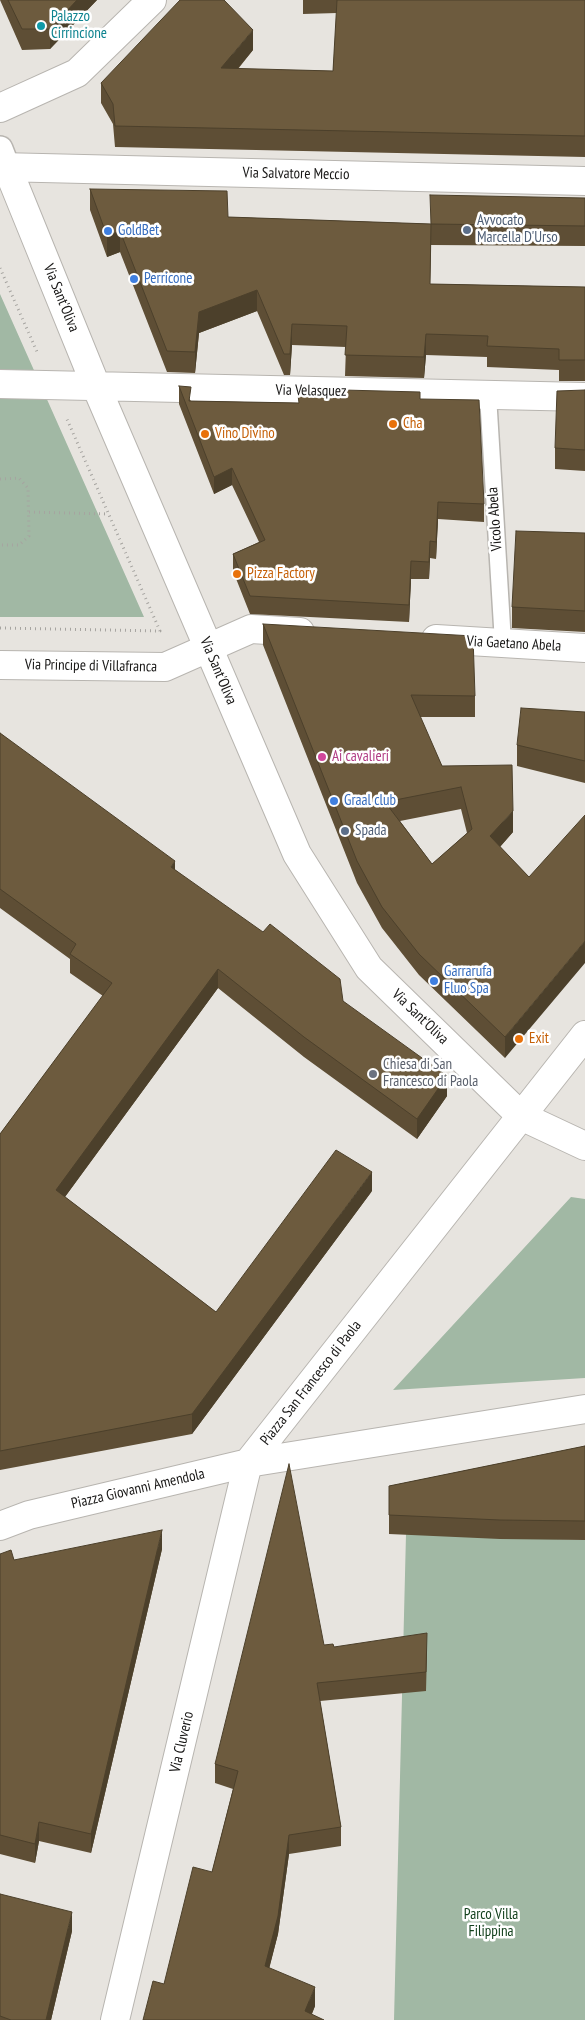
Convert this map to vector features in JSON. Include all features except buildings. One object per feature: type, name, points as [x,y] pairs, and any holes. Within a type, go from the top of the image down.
[{"type":"street","points":[[0,108],[77,73],[152,0]]},
{"type":"street","name":"Via Salvatore Meccio","points":[[2,161],[585,181]]},
{"type":"street","name":"Via Sant'Oliva","points":[[2,161],[96,386],[297,854],[369,968],[521,1116],[585,1146]]},
{"type":"street","name":"Via Velasquez","points":[[0,384],[585,397]]},
{"type":"street","points":[[208,648],[251,629],[328,633]]},
{"type":"street","name":"Via Gaetano Abela","points":[[416,638],[585,648]]},
{"type":"street","name":"Via Principe di Villafranca","points":[[0,665],[165,667],[208,648]]},
{"type":"street","name":"Piazza San Francesco di Paola","points":[[248,1463],[585,1035]]},
{"type":"street","name":"Piazza San Francesco di Paola","points":[[248,1463],[585,1409]]},
{"type":"street","name":"Piazza Giovanni Amendola","points":[[0,1526],[29,1515],[248,1463]]},
{"type":"street","name":"Via Cluverio","points":[[115,2020],[248,1463]]},
{"type":"street","name":"Piazza Giovanni Amendola","points":[[0,1514],[29,1515]]},
{"type":"lane","name":"Vicolo Abela","points":[[488,395],[503,643]]},
{"type":"path","points":[[0,268],[40,359]]},
{"type":"path","points":[[0,628],[160,631],[64,412]]},
{"type":"path","points":[[0,479],[19,478],[28,488],[29,536],[19,545],[0,545]]},
{"type":"path","points":[[28,512],[109,514]]},
{"type":"green space","points":[[0,294],[144,617],[0,617]]},
{"type":"green space","points":[[571,1197],[585,1199],[585,1378],[393,1390]]},
{"type":"green space","name":"Parco Villa Filippina","points":[[406,1534],[585,1540],[585,2020],[394,2020]]},
{"type":"place","name":"Palazzo Cirrincione","points":[[41,26]]},
{"type":"place","name":"Avvocato Marcella D'Urso","points":[[467,230]]},
{"type":"place","name":"GoldBet","points":[[108,231]]},
{"type":"place","name":"Perricone","points":[[134,279]]},
{"type":"place","name":"Cha","points":[[393,424]]},
{"type":"place","name":"Vino Divino","points":[[205,434]]},
{"type":"place","name":"Pizza Factory","points":[[237,574]]},
{"type":"place","name":"Ai cavalieri","points":[[322,757]]},
{"type":"place","name":"Graal club","points":[[334,801]]},
{"type":"place","name":"Spada","points":[[345,831]]},
{"type":"place","name":"Garrarufa Fluo Spa","points":[[434,981]]},
{"type":"place","name":"Exit","points":[[519,1039]]},
{"type":"place","name":"Chiesa di San Francesco di Paola","points":[[373,1074]]}]
